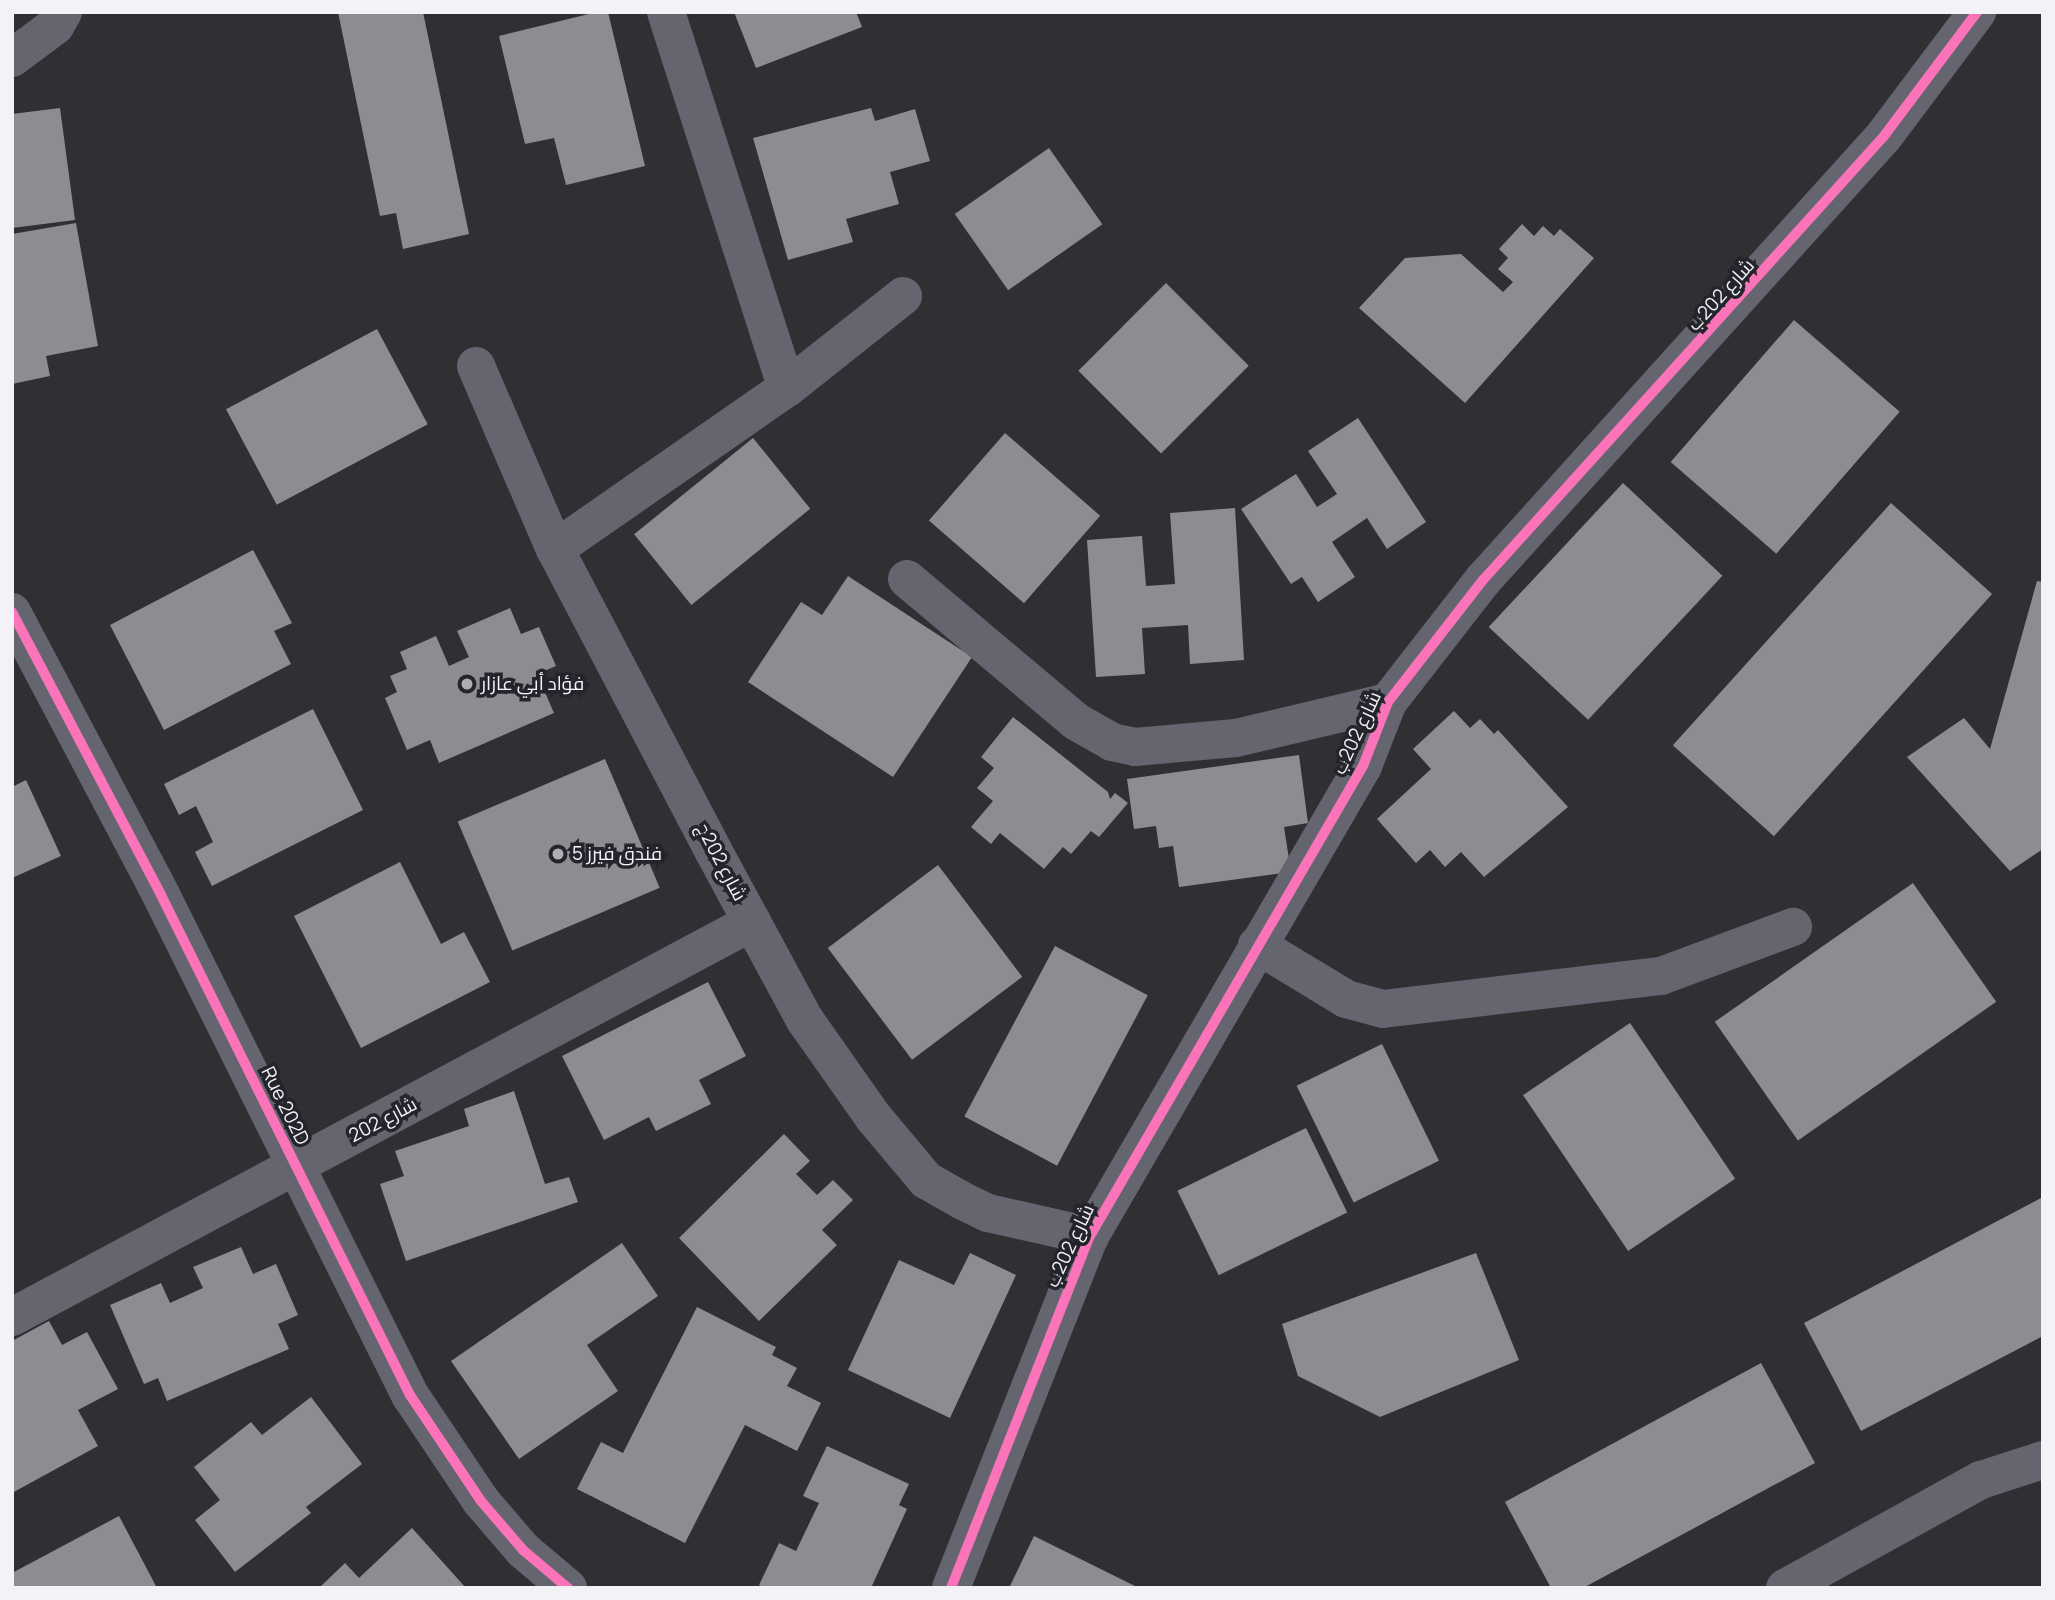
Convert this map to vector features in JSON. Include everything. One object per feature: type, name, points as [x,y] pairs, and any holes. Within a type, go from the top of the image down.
[{"type":"street","points":[[12,58],[55,26],[63,12]]},
{"type":"street","points":[[666,12],[787,388]]},
{"type":"street","name":"شارع 202ب","points":[[951,1588],[1090,1236],[1363,766],[1388,702],[1483,580],[1884,136],[1977,12]]},
{"type":"street","points":[[555,549],[787,388],[903,296]]},
{"type":"street","name":"شارع 202ج","points":[[476,366],[555,549],[805,1020],[901,1155],[926,1180],[988,1213],[1090,1236]]},
{"type":"street","points":[[907,579],[1077,722],[1112,742],[1135,747],[1236,738],[1388,702]]},
{"type":"street","name":"Rue 202D","points":[[12,612],[410,1395],[481,1501],[523,1550],[568,1588]]},
{"type":"street","name":"شارع 202","points":[[12,1317],[752,922]]},
{"type":"street","points":[[1257,945],[1346,999],[1383,1009],[1661,976],[1793,927]]},
{"type":"street","points":[[1785,1588],[1981,1480],[2043,1460]]},
{"type":"building","points":[[338,12],[423,12],[469,234],[403,249],[396,213],[380,216]]},
{"type":"building","points":[[597,12],[608,12],[645,166],[566,185],[554,138],[525,144],[499,36]]},
{"type":"building","points":[[734,12],[856,12],[862,27],[756,68]]},
{"type":"building","points":[[60,108],[75,220],[12,228],[12,114]]},
{"type":"building","points":[[871,108],[875,121],[915,109],[930,161],[890,172],[899,204],[846,219],[853,242],[788,260],[753,138]]},
{"type":"building","points":[[1049,148],[1102,224],[1008,290],[955,214]]},
{"type":"building","points":[[76,223],[98,346],[46,356],[50,376],[12,384],[12,234]]},
{"type":"building","points":[[1522,224],[1534,236],[1543,226],[1554,236],[1560,229],[1594,258],[1465,403],[1359,308],[1405,258],[1461,254],[1503,292],[1513,282],[1498,269],[1508,258],[1499,249]]},
{"type":"building","points":[[1166,283],[1249,366],[1161,453],[1078,371]]},
{"type":"building","points":[[1794,320],[1900,412],[1776,554],[1671,462]]},
{"type":"building","points":[[377,329],[428,424],[277,505],[226,409]]},
{"type":"building","points":[[1358,418],[1426,522],[1387,549],[1367,518],[1332,542],[1355,577],[1318,602],[1302,577],[1291,584],[1241,509],[1296,474],[1317,507],[1337,494],[1308,451]]},
{"type":"building","points":[[1005,433],[1100,516],[1024,603],[929,521]]},
{"type":"building","points":[[753,438],[810,509],[691,605],[634,534]]},
{"type":"building","points":[[1623,483],[1722,576],[1588,720],[1489,627]]},
{"type":"building","points":[[1891,503],[1992,594],[1774,836],[1673,745]]},
{"type":"building","points":[[1235,508],[1244,660],[1190,664],[1188,625],[1142,628],[1145,674],[1096,677],[1087,540],[1142,536],[1146,586],[1175,584],[1170,513]]},
{"type":"building","points":[[253,550],[292,623],[274,631],[291,664],[164,730],[110,625]]},
{"type":"building","points":[[848,576],[972,657],[893,777],[748,682],[801,602],[822,615]]},
{"type":"building","points":[[2037,581],[2043,582],[2043,849],[2010,871],[1907,757],[1964,718],[1990,749]]},
{"type":"building","name":"فؤاد أبي عازار","points":[[510,608],[521,634],[539,627],[556,666],[537,674],[554,713],[439,763],[430,740],[407,750],[385,698],[397,692],[390,676],[407,669],[400,652],[436,636],[449,666],[469,657],[457,631]]},
{"type":"building","points":[[313,709],[363,810],[212,886],[195,852],[213,842],[196,806],[179,815],[164,784]]},
{"type":"building","points":[[1454,711],[1470,728],[1480,719],[1494,734],[1498,730],[1568,807],[1484,877],[1461,852],[1445,867],[1430,850],[1416,863],[1377,819],[1431,769],[1413,749]]},
{"type":"building","points":[[1013,717],[1108,792],[1110,799],[1115,793],[1128,803],[1099,837],[1091,831],[1071,854],[1063,847],[1044,869],[1000,833],[991,844],[971,827],[993,801],[977,788],[994,768],[981,757]]},
{"type":"building","points":[[1299,755],[1308,823],[1284,827],[1291,872],[1179,887],[1173,846],[1159,848],[1156,826],[1134,829],[1127,779]]},
{"type":"building","name":"فندق فيرز 5","points":[[605,759],[660,888],[512,950],[458,822]]},
{"type":"building","points":[[26,780],[61,856],[12,878],[12,787]]},
{"type":"building","points":[[400,862],[441,944],[464,932],[490,982],[361,1048],[294,916]]},
{"type":"building","points":[[938,865],[1022,977],[912,1060],[828,948]]},
{"type":"building","points":[[1913,883],[1996,1002],[1798,1141],[1715,1022]]},
{"type":"building","points":[[1055,946],[1148,995],[1057,1166],[964,1116]]},
{"type":"building","points":[[708,982],[746,1056],[699,1080],[711,1104],[656,1131],[649,1117],[604,1140],[562,1056]]},
{"type":"building","points":[[1630,1023],[1735,1179],[1628,1251],[1523,1095]]},
{"type":"building","points":[[1382,1044],[1439,1161],[1354,1202],[1297,1086]]},
{"type":"building","points":[[514,1091],[545,1184],[569,1177],[578,1202],[406,1261],[380,1184],[404,1176],[395,1151],[469,1126],[464,1109]]},
{"type":"building","points":[[1306,1128],[1347,1212],[1219,1275],[1177,1191]]},
{"type":"building","points":[[784,1134],[810,1161],[796,1174],[817,1195],[833,1180],[853,1200],[822,1230],[837,1245],[759,1321],[679,1238]]},
{"type":"building","points":[[2043,1197],[2043,1336],[1861,1431],[1804,1323]]},
{"type":"building","points":[[622,1243],[658,1296],[587,1345],[618,1391],[519,1459],[451,1361]]},
{"type":"building","points":[[241,1247],[253,1274],[276,1264],[298,1315],[278,1324],[289,1349],[167,1401],[158,1378],[144,1384],[110,1305],[161,1283],[170,1303],[203,1288],[193,1267]]},
{"type":"building","points":[[970,1253],[1016,1275],[950,1418],[848,1370],[899,1260],[954,1285]]},
{"type":"building","points":[[1476,1253],[1519,1360],[1380,1417],[1298,1376],[1282,1324]]},
{"type":"building","points":[[697,1307],[776,1347],[772,1355],[797,1368],[787,1386],[821,1403],[797,1451],[745,1425],[685,1543],[577,1489],[601,1442],[623,1453]]},
{"type":"building","points":[[49,1321],[62,1345],[87,1332],[118,1389],[78,1410],[98,1446],[12,1493],[12,1341]]},
{"type":"building","points":[[1761,1363],[1815,1463],[1583,1588],[1551,1588],[1505,1502]]},
{"type":"building","points":[[311,1397],[362,1464],[306,1507],[311,1513],[235,1572],[195,1520],[220,1500],[194,1467],[251,1422],[262,1435]]},
{"type":"building","points":[[827,1446],[909,1484],[899,1505],[907,1509],[871,1588],[765,1588],[759,1585],[779,1543],[796,1551],[819,1503],[803,1496]]},
{"type":"building","points":[[119,1516],[157,1588],[12,1588],[12,1573]]},
{"type":"building","points":[[412,1528],[466,1588],[319,1588],[345,1563],[359,1578]]},
{"type":"building","points":[[1034,1536],[1139,1588],[1009,1588]]},
{"type":"cycle path","points":[[951,1588],[1090,1236],[1363,766],[1388,702],[1483,580],[1884,136],[1977,12]]},
{"type":"cycle path","points":[[12,612],[161,895],[410,1395],[481,1501],[523,1550],[568,1588]]},
{"type":"place","name":"فؤاد أبي عازار","points":[[467,684]]},
{"type":"place","name":"فندق فيرز 5","points":[[558,854]]}]
